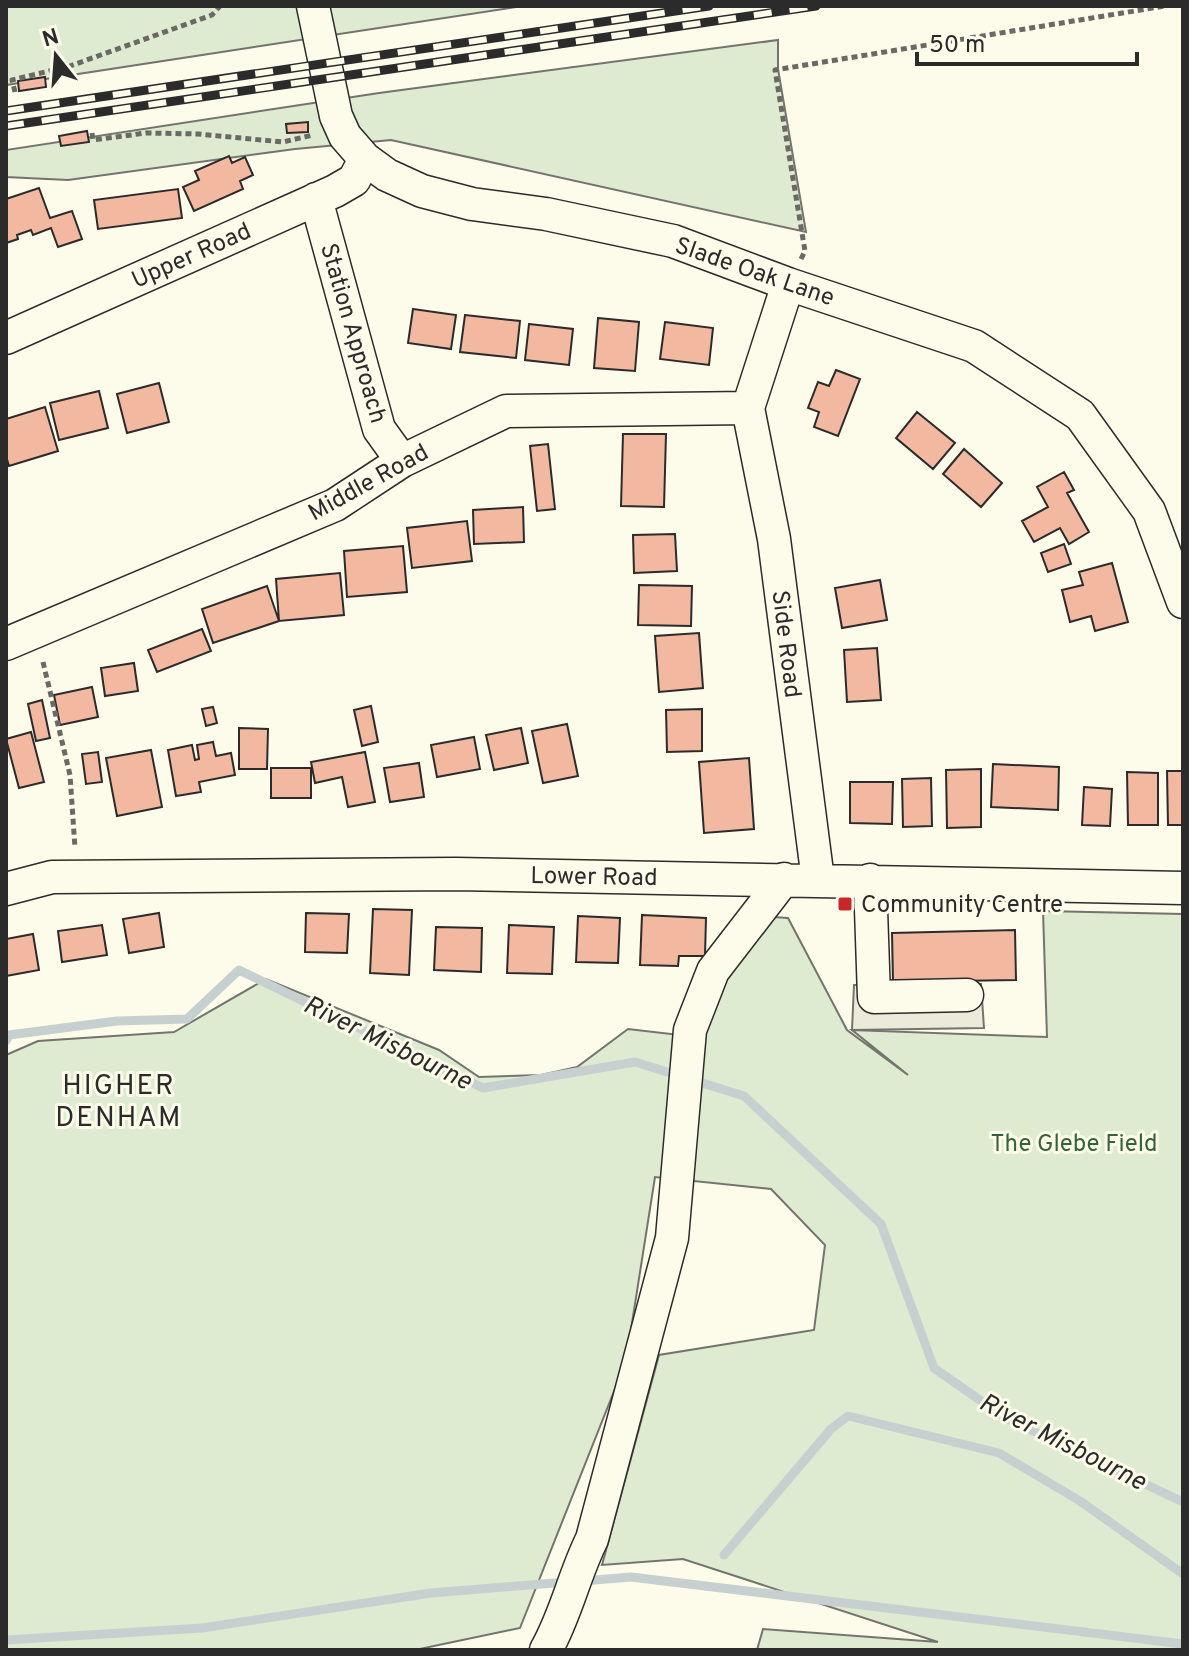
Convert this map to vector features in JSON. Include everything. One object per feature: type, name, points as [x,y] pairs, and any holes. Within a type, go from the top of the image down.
[{"type":"street","name":"Slade Oak Lane","points":[[313,6],[320,30],[329,92],[340,125],[345,136],[365,159],[387,175],[422,191],[472,204],[546,214],[673,241],[788,284],[974,346],[1080,415],[1149,511],[1183,602]]},
{"type":"street","name":"Upper Road","points":[[6,338],[316,199],[354,180],[365,159]]},
{"type":"street","name":"Station Approach","points":[[316,199],[379,429],[402,461]]},
{"type":"street","points":[[748,408],[788,284]]},
{"type":"street","name":"Middle Road","points":[[6,644],[335,505],[402,461],[506,411],[748,408]]},
{"type":"street","name":"Side Road","points":[[748,408],[774,539],[818,880]]},
{"type":"street","name":"Lower Road","points":[[6,889],[52,877],[456,874],[1183,888]]},
{"type":"street","points":[[550,1643],[578,1567],[592,1539],[672,1238],[690,1030],[713,971],[784,879]]},
{"type":"street","points":[[870,880],[874,997],[967,995]]},
{"type":"path","points":[[15,92],[12,80],[70,66],[212,15],[220,6]]},
{"type":"path","points":[[788,284],[805,251],[775,70],[1165,6]]},
{"type":"path","points":[[92,133],[93,140],[146,133],[185,133],[283,142],[313,136],[340,125]]},
{"type":"path","points":[[36,632],[70,775],[78,877]]},
{"type":"green space","points":[[6,6],[523,6],[6,85]]},
{"type":"green space","points":[[778,40],[778,69],[806,232],[391,140],[295,149],[68,180],[6,177],[6,150],[379,93]]},
{"type":"green space","name":"The Glebe Field","points":[[1043,911],[1183,914],[1183,1650],[757,1650],[763,1629],[938,1642],[683,1559],[602,1565],[659,1355],[814,1330],[825,1245],[771,1189],[655,1177],[626,1361],[520,1628],[415,1650],[6,1650],[6,1055],[38,1041],[174,1032],[266,979],[439,1050],[479,1077],[541,1075],[577,1067],[628,1029],[688,1036],[757,916],[788,918],[847,1030],[908,1075],[852,1030],[1047,1037]]},
{"type":"shaded area","points":[[981,984],[984,1028],[852,1030],[854,985]]},
{"type":"building","points":[[45,77],[46,87],[19,91],[18,81]]},
{"type":"building","points":[[308,122],[308,132],[287,133],[286,124]]},
{"type":"building","points":[[87,131],[89,142],[61,146],[59,136]]},
{"type":"building","points":[[229,156],[232,163],[245,157],[253,175],[240,181],[243,189],[194,211],[183,187],[199,180],[195,171]]},
{"type":"building","points":[[39,188],[50,218],[72,211],[82,239],[58,247],[51,228],[33,235],[31,230],[6,243],[6,199]]},
{"type":"building","points":[[178,189],[182,218],[98,229],[94,200]]},
{"type":"building","points":[[413,309],[456,315],[451,349],[408,343]]},
{"type":"building","points":[[465,315],[520,321],[516,358],[460,352]]},
{"type":"building","points":[[598,318],[639,322],[635,371],[594,368]]},
{"type":"building","points":[[665,322],[713,328],[709,365],[660,359]]},
{"type":"building","points":[[529,324],[573,329],[569,365],[525,360]]},
{"type":"building","points":[[836,370],[860,379],[838,436],[814,427],[819,412],[808,408],[818,382],[829,386]]},
{"type":"building","points":[[159,383],[169,422],[127,433],[117,394]]},
{"type":"building","points":[[99,391],[108,428],[59,440],[50,403]]},
{"type":"building","points":[[45,407],[58,451],[9,466],[6,419]]},
{"type":"building","points":[[917,412],[955,443],[933,469],[896,438]]},
{"type":"building","points":[[623,434],[666,434],[664,507],[621,506]]},
{"type":"building","points":[[548,444],[555,509],[537,511],[530,446]]},
{"type":"building","points":[[964,449],[1002,483],[981,507],[943,474]]},
{"type":"building","points":[[1064,472],[1074,490],[1067,493],[1089,532],[1069,544],[1060,528],[1034,542],[1022,521],[1048,507],[1037,487]]},
{"type":"building","points":[[523,507],[524,542],[474,544],[473,510]]},
{"type":"building","points":[[467,521],[472,561],[412,568],[407,528]]},
{"type":"building","points":[[675,534],[677,571],[634,573],[633,535]]},
{"type":"building","points":[[1064,544],[1071,564],[1048,572],[1041,553]]},
{"type":"building","points":[[403,546],[407,592],[347,597],[344,551]]},
{"type":"building","points":[[1112,563],[1128,622],[1095,631],[1091,616],[1070,622],[1062,590],[1083,585],[1079,572]]},
{"type":"building","points":[[340,573],[344,615],[279,621],[276,579]]},
{"type":"building","points":[[880,580],[887,620],[842,628],[835,588]]},
{"type":"building","points":[[639,585],[692,586],[691,626],[638,625]]},
{"type":"building","points":[[267,586],[279,621],[213,643],[202,609]]},
{"type":"building","points":[[202,629],[211,651],[157,672],[148,650]]},
{"type":"building","points":[[699,633],[703,688],[659,692],[655,636]]},
{"type":"building","points":[[877,648],[881,700],[847,702],[844,650]]},
{"type":"building","points":[[134,663],[138,691],[105,696],[101,668]]},
{"type":"building","points":[[92,687],[98,717],[60,725],[54,695]]},
{"type":"building","points":[[42,700],[50,738],[36,741],[28,704]]},
{"type":"building","points":[[371,706],[378,742],[362,746],[354,710]]},
{"type":"building","points":[[213,707],[217,723],[206,726],[202,709]]},
{"type":"building","points":[[702,709],[702,751],[667,752],[666,710]]},
{"type":"building","points":[[567,724],[578,776],[543,783],[532,731]]},
{"type":"building","points":[[239,728],[268,729],[267,769],[239,769]]},
{"type":"building","points":[[521,728],[528,763],[494,770],[486,735]]},
{"type":"building","points":[[31,732],[44,782],[19,788],[6,739]]},
{"type":"building","points":[[474,737],[480,769],[437,777],[431,745]]},
{"type":"building","points":[[213,742],[216,756],[231,753],[235,775],[199,782],[201,792],[176,796],[168,750],[192,745],[195,760],[199,759],[197,745]]},
{"type":"building","points":[[151,750],[162,807],[117,816],[106,758]]},
{"type":"building","points":[[98,752],[102,782],[86,784],[82,754]]},
{"type":"building","points":[[365,752],[375,802],[348,807],[342,777],[315,783],[311,762]]},
{"type":"building","points":[[749,758],[754,829],[704,833],[699,762]]},
{"type":"building","points":[[419,763],[424,797],[390,802],[384,768]]},
{"type":"building","points":[[993,764],[1059,767],[1058,810],[991,807]]},
{"type":"building","points":[[271,768],[311,768],[311,798],[271,798]]},
{"type":"building","points":[[981,769],[981,827],[947,828],[946,770]]},
{"type":"building","points":[[1167,771],[1183,771],[1183,825],[1168,825]]},
{"type":"building","points":[[1127,772],[1158,773],[1158,825],[1128,825]]},
{"type":"building","points":[[931,778],[932,826],[903,827],[902,779]]},
{"type":"building","points":[[850,782],[893,782],[892,824],[850,823]]},
{"type":"building","points":[[1084,787],[1112,789],[1110,826],[1082,825]]},
{"type":"building","points":[[373,909],[412,910],[409,975],[370,973]]},
{"type":"building","points":[[159,913],[164,947],[129,953],[123,919]]},
{"type":"building","points":[[306,913],[349,914],[347,953],[305,952]]},
{"type":"building","points":[[642,915],[706,918],[705,956],[679,956],[678,966],[640,965]]},
{"type":"building","points":[[578,916],[620,918],[618,963],[576,962]]},
{"type":"building","points":[[102,925],[107,955],[62,962],[58,931]]},
{"type":"building","points":[[509,925],[554,927],[552,974],[507,973]]},
{"type":"building","points":[[436,927],[482,928],[481,972],[434,970]]},
{"type":"building","points":[[1015,930],[1016,980],[893,982],[892,933]]},
{"type":"building","points":[[33,934],[39,970],[6,976],[6,939]]},
{"type":"waterway","name":"River Misbourne","points":[[6,1041],[9,1035],[117,1021],[187,1019],[239,970],[483,1088],[635,1062],[744,1096],[881,1224],[934,1368],[1004,1417],[1183,1502]]},
{"type":"waterway","points":[[724,1555],[831,1429],[848,1416],[999,1453],[1080,1501],[1183,1574]]},
{"type":"waterway","name":"River Misbourne","points":[[582,1581],[631,1577],[1183,1644]]},
{"type":"waterway","name":"River Misbourne","points":[[6,1640],[202,1628],[431,1593],[567,1582]]},
{"type":"railway","points":[[6,111],[709,6]]},
{"type":"railway","points":[[6,126],[816,6]]},
{"type":"place","name":"Community Centre","points":[[845,904]]},
{"type":"district","name":"HIGHER DENHAM","points":[[119,1100]]}]
